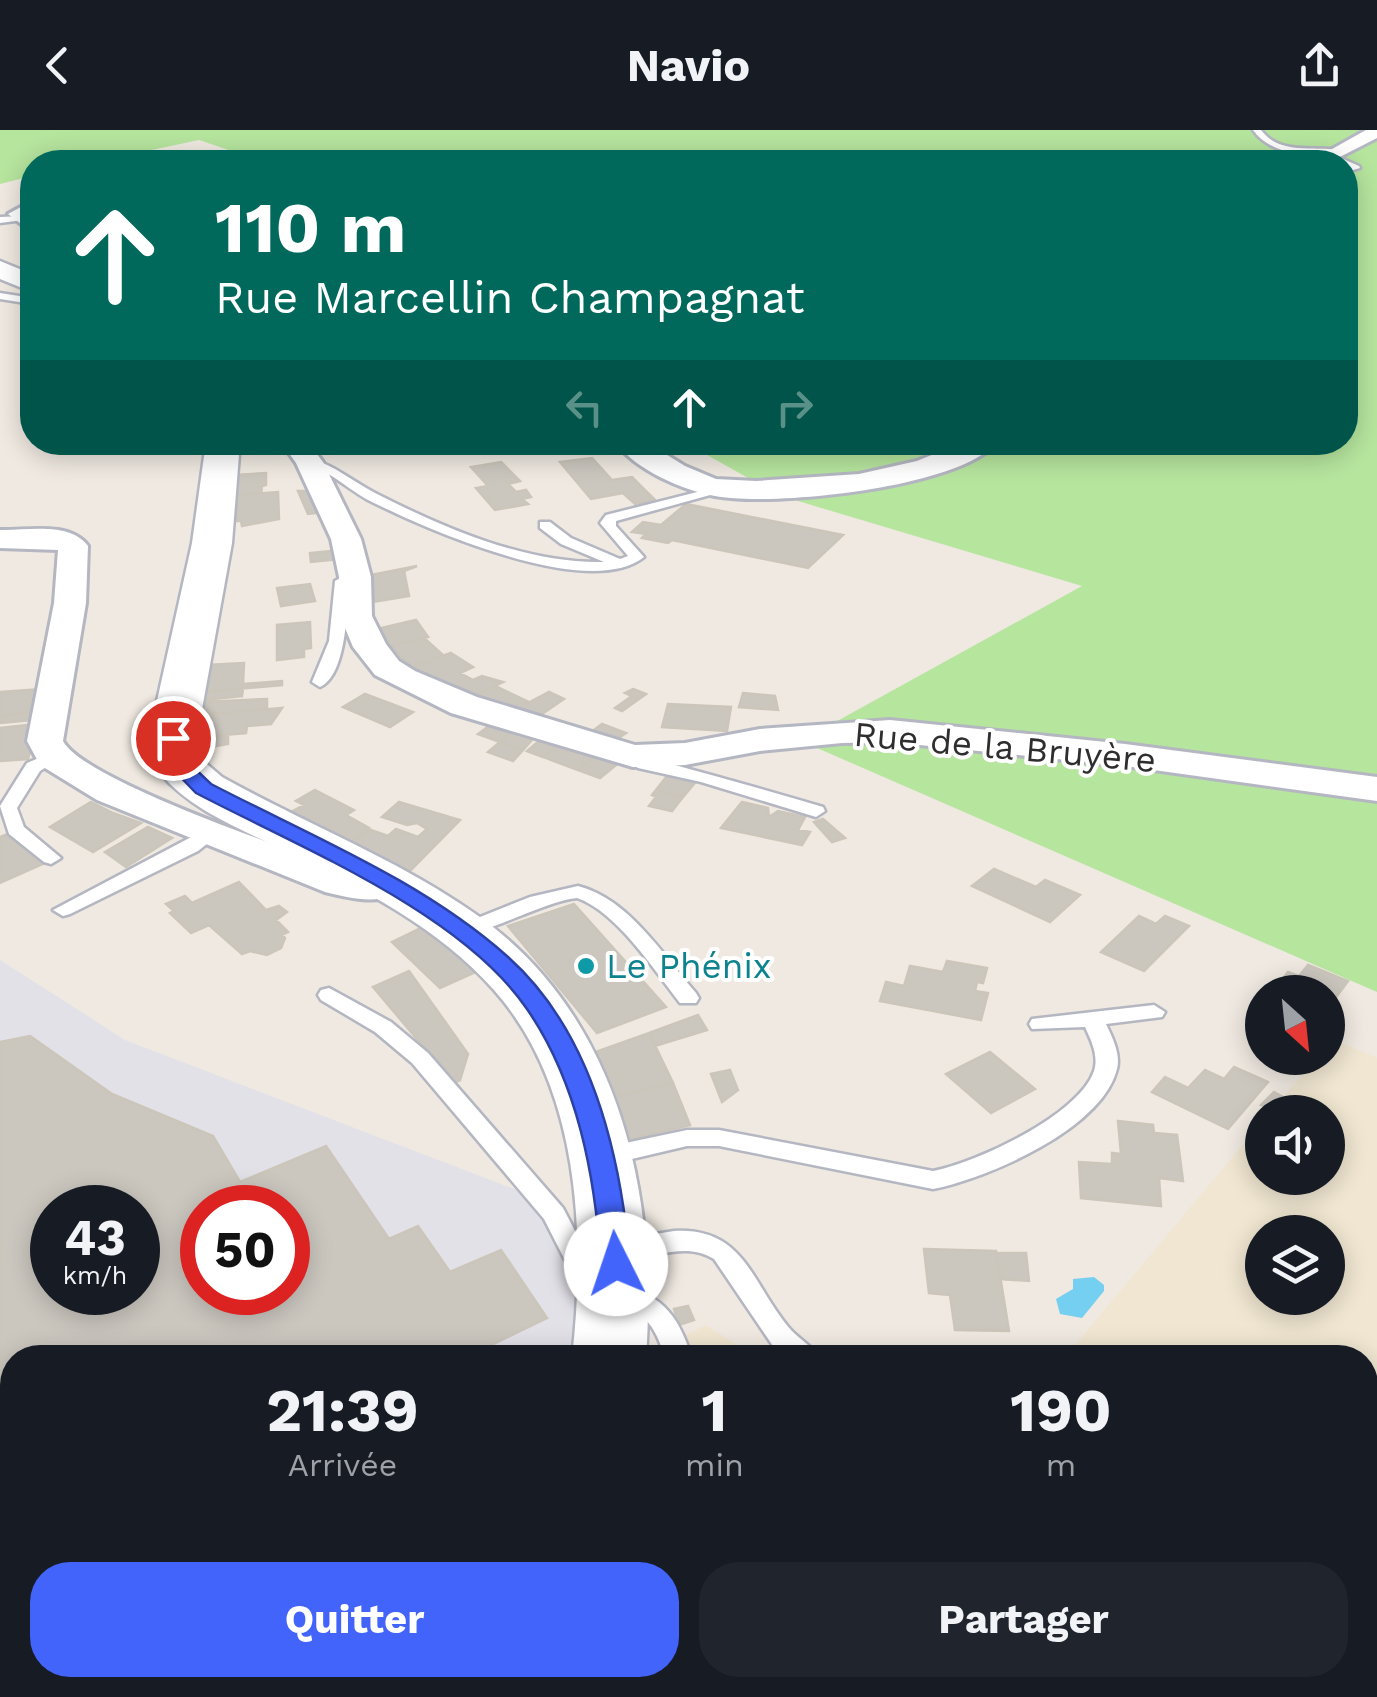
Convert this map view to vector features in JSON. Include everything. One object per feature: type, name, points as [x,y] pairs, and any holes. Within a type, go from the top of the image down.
[{"type":"main road","points":[[0,270],[20,287]]},
{"type":"main road","points":[[222,455],[212,542],[174,722],[173,752],[189,777],[204,788],[384,883],[462,932],[501,964],[537,1005],[592,1120],[611,1206],[616,1269],[610,1345]]},
{"type":"street","points":[[1344,150],[1377,131]]},
{"type":"street","name":"Rue de la Bruyère","points":[[313,455],[354,568],[361,630],[387,668],[464,706],[609,752],[632,756],[685,754],[760,740],[890,732],[1125,755],[1377,789]]},
{"type":"street","points":[[649,455],[673,470],[725,489],[854,484],[955,455]]},
{"type":"street","points":[[5,540],[52,538],[67,540],[72,546],[70,603],[45,741],[53,757],[110,792],[354,887],[384,883]]},
{"type":"lane","points":[[1257,130],[1264,140],[1297,150]]},
{"type":"lane","points":[[321,455],[466,538],[562,564],[622,565],[637,557],[610,528],[607,523],[611,518],[725,489]]},
{"type":"lane","points":[[545,526],[566,541],[622,565]]},
{"type":"lane","points":[[320,682],[336,641],[342,574],[354,568]]},
{"type":"lane","name":"Rue de la Bruyère","points":[[632,756],[644,764],[718,781],[816,811]]},
{"type":"lane","points":[[51,858],[16,830],[8,808],[32,767],[53,757]]},
{"type":"lane","points":[[64,910],[191,847],[214,831]]},
{"type":"lane","points":[[462,932],[564,894],[586,894],[608,908],[688,998]]},
{"type":"lane","points":[[329,995],[383,1027],[420,1058],[554,1214],[577,1259],[616,1269],[697,1239],[711,1243],[723,1252],[790,1345]]},
{"type":"lane","points":[[1040,1024],[1154,1012]]},
{"type":"lane","points":[[600,1158],[687,1138],[720,1138],[933,1180],[960,1177],[1058,1122],[1098,1089],[1108,1060],[1092,1018]]},
{"type":"lane","points":[[616,1269],[666,1325],[674,1345]]},
{"type":"shaded area","points":[[0,960],[125,1040],[556,1205],[585,1345],[0,1345]]},
{"type":"shaded area","points":[[1345,1044],[1377,1058],[1377,1345],[1075,1345],[1245,1142],[1245,1195],[1345,1195],[1345,1095],[1285,1095],[1302,1075],[1345,1075]]},
{"type":"shaded area","points":[[706,1325],[737,1345],[667,1345]]},
{"type":"green space","points":[[0,130],[1377,130],[1377,992],[801,741],[1082,586],[778,495],[707,455],[1358,455],[1358,150],[229,150],[199,140],[152,150],[20,150],[20,179],[0,184]]},
{"type":"water","points":[[1094,1277],[1104,1285],[1104,1291],[1082,1318],[1060,1314],[1056,1299],[1073,1289],[1073,1279]]},
{"type":"building","points":[[592,458],[612,480],[632,477],[655,500],[635,504],[623,493],[591,499],[560,462]]},
{"type":"building","points":[[501,462],[520,481],[508,484],[516,492],[526,490],[531,497],[522,499],[528,504],[495,510],[476,488],[488,486],[471,467]]},
{"type":"building","points":[[266,473],[261,493],[237,495],[235,475]]},
{"type":"building","points":[[298,491],[314,491],[325,512],[308,514]]},
{"type":"building","points":[[278,492],[279,519],[242,526],[241,521],[235,521],[237,495]]},
{"type":"building","points":[[686,504],[843,535],[808,568],[672,540],[668,543],[642,538],[646,534],[632,532],[643,522],[661,525]]},
{"type":"building","points":[[340,550],[341,559],[311,562],[310,553]]},
{"type":"building","points":[[417,566],[404,571],[409,596],[372,602],[366,576]]},
{"type":"building","points":[[310,584],[315,601],[281,606],[277,588]]},
{"type":"building","points":[[416,620],[428,637],[390,646],[377,629]]},
{"type":"building","points":[[310,622],[311,648],[304,649],[304,657],[277,660],[277,625]]},
{"type":"building","points":[[424,638],[444,656],[411,667],[390,646]]},
{"type":"building","points":[[451,653],[473,667],[460,673],[473,680],[482,676],[503,682],[472,697],[411,667]]},
{"type":"building","points":[[244,663],[243,684],[282,681],[282,685],[204,692],[207,665]]},
{"type":"building","points":[[495,686],[529,702],[511,712],[472,697]]},
{"type":"building","points":[[243,688],[242,696],[203,700],[204,692]]},
{"type":"building","points":[[41,689],[35,712],[0,716],[0,692]]},
{"type":"building","points":[[633,689],[646,694],[622,711],[615,708],[632,696],[625,693]]},
{"type":"building","points":[[549,692],[564,699],[533,720],[511,712]]},
{"type":"building","points":[[743,693],[775,696],[778,710],[739,707]]},
{"type":"building","points":[[365,694],[413,712],[390,727],[343,707]]},
{"type":"building","points":[[267,699],[267,709],[202,715],[203,702]]},
{"type":"building","points":[[668,704],[731,707],[727,731],[662,727]]},
{"type":"building","points":[[282,708],[271,724],[247,726],[246,733],[199,737],[202,715]]},
{"type":"building","points":[[35,712],[32,720],[0,723],[0,716]]},
{"type":"building","points":[[497,720],[518,727],[500,742],[478,734]]},
{"type":"building","points":[[37,724],[28,759],[0,761],[0,728]]},
{"type":"building","points":[[602,724],[626,733],[611,743],[585,737]]},
{"type":"building","points":[[518,727],[537,734],[523,750],[500,742]]},
{"type":"building","points":[[545,736],[563,742],[543,757],[527,751]]},
{"type":"building","points":[[228,737],[228,744],[199,749],[199,739]]},
{"type":"building","points":[[500,742],[523,750],[513,761],[488,752]]},
{"type":"building","points":[[563,742],[597,754],[578,770],[543,757]]},
{"type":"building","points":[[597,754],[621,761],[600,778],[578,770]]},
{"type":"building","points":[[671,771],[699,778],[683,797],[656,790]]},
{"type":"building","points":[[315,790],[354,810],[346,815],[369,828],[349,845],[289,813],[304,805],[296,801]]},
{"type":"building","points":[[656,790],[683,797],[672,811],[649,806]]},
{"type":"building","points":[[91,802],[141,823],[93,852],[50,827]]},
{"type":"building","points":[[399,802],[460,820],[407,874],[349,845],[368,829],[388,836],[396,829],[418,837],[427,829],[417,823],[407,825],[382,817]]},
{"type":"building","points":[[742,802],[768,808],[769,817],[778,811],[805,817],[798,830],[810,832],[802,845],[721,828]]},
{"type":"building","points":[[823,819],[845,838],[832,842],[814,822]]},
{"type":"building","points":[[148,827],[172,838],[126,867],[105,852]]},
{"type":"building","points":[[10,833],[45,863],[0,883],[0,837]]},
{"type":"building","points":[[994,869],[1036,887],[1045,880],[1080,895],[1050,922],[972,886]]},
{"type":"building","points":[[239,882],[266,910],[279,906],[287,912],[276,920],[288,932],[282,935],[285,938],[281,948],[267,955],[250,951],[242,954],[209,925],[191,933],[166,904],[185,896],[192,903]]},
{"type":"building","name":"Le Phénix","points":[[574,904],[666,1007],[597,1033],[508,926]]},
{"type":"building","points":[[1139,916],[1156,924],[1165,916],[1189,926],[1144,971],[1101,952]]},
{"type":"building","points":[[423,927],[478,971],[440,988],[392,942]]},
{"type":"building","points":[[947,961],[987,968],[983,983],[977,982],[975,991],[988,993],[981,1020],[880,1001],[886,982],[904,986],[910,966],[943,972]]},
{"type":"building","points":[[1308,965],[1333,975],[1300,975]]},
{"type":"building","points":[[409,971],[468,1054],[460,1080],[454,1083],[373,987]]},
{"type":"building","points":[[698,1015],[707,1030],[655,1046],[649,1033]]},
{"type":"building","points":[[649,1033],[673,1083],[608,1098],[590,1054]]},
{"type":"building","points":[[30,1036],[112,1094],[213,1136],[240,1182],[326,1146],[389,1239],[418,1226],[450,1272],[501,1250],[547,1318],[491,1345],[0,1345],[0,1042]]},
{"type":"building","points":[[990,1052],[1035,1089],[991,1113],[946,1074]]},
{"type":"building","points":[[1234,1067],[1268,1082],[1257,1095],[1245,1095],[1245,1109],[1228,1129],[1152,1092],[1165,1077],[1188,1088],[1205,1070],[1224,1079]]},
{"type":"building","points":[[730,1070],[738,1090],[722,1102],[711,1074]]},
{"type":"building","points":[[673,1083],[690,1125],[626,1140],[608,1098]]},
{"type":"building","points":[[1118,1121],[1153,1125],[1154,1133],[1177,1135],[1183,1181],[1159,1178],[1161,1206],[1081,1198],[1079,1162],[1112,1164],[1112,1153],[1121,1154]]},
{"type":"building","points":[[924,1249],[996,1251],[1009,1331],[955,1330],[950,1295],[929,1293]]},
{"type":"building","points":[[996,1253],[1026,1253],[1029,1281],[1000,1279]]},
{"type":"building","points":[[688,1306],[694,1320],[679,1325],[674,1309]]},
{"type":"place","name":"Le Phénix","points":[[586,966]]},
{"type":"route","points":[[173,738],[173,752],[189,777],[236,807],[425,905],[501,964],[537,1005],[567,1060],[592,1120],[611,1206],[616,1264]]}]
